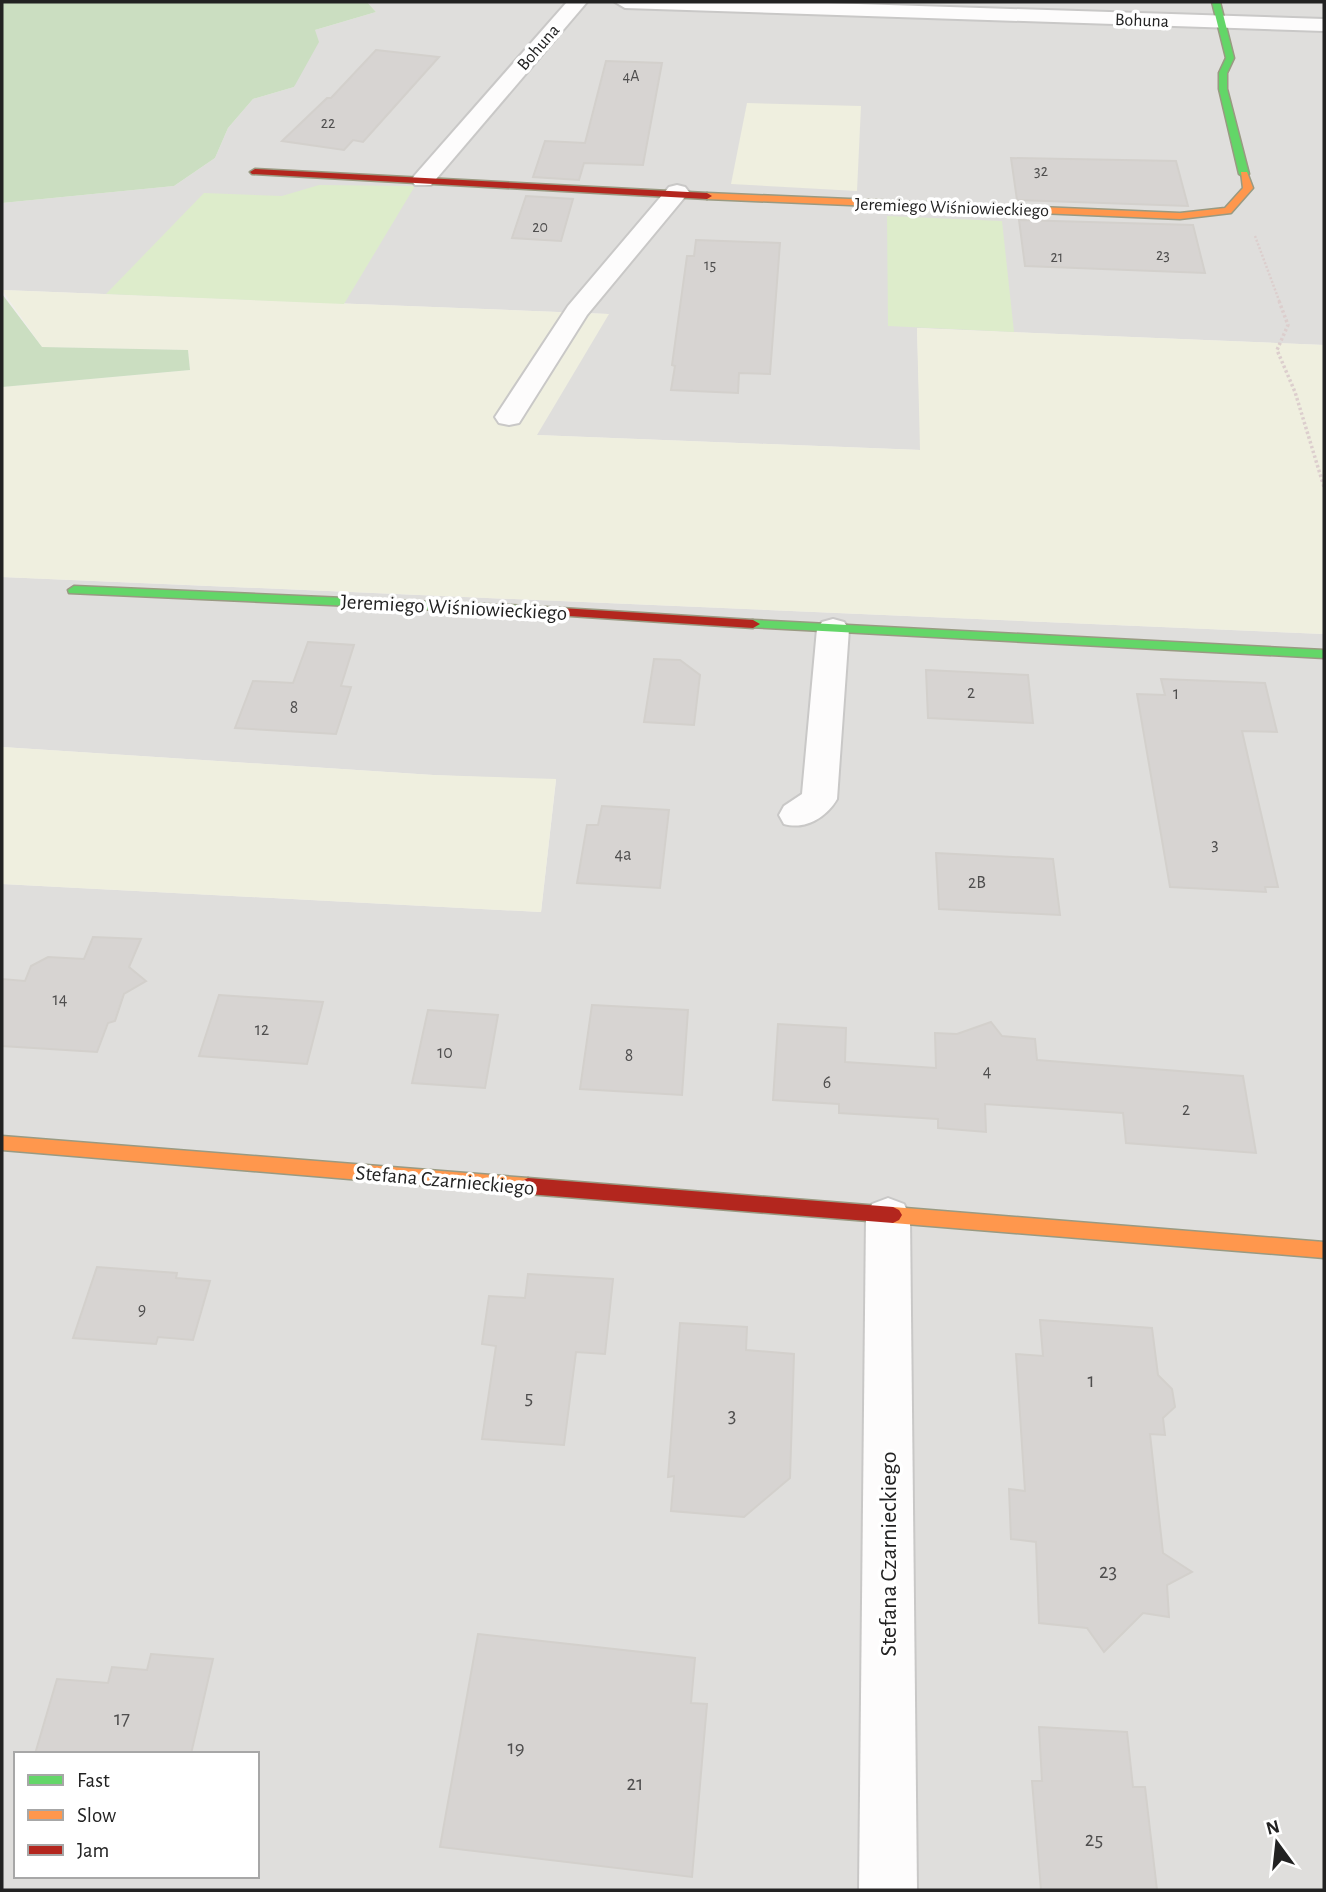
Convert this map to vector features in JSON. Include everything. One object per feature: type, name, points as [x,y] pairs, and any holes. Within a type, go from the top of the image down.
[{"type":"street","name":"Bohuna","points":[[424,180],[577,2]]},
{"type":"street","name":"Bohuna","points":[[625,2],[821,5],[1324,25]]},
{"type":"street","points":[[1216,2],[1230,58],[1223,74],[1223,89],[1248,188],[1228,211]]},
{"type":"street","name":"Jeremiego Wiśniowieckiego","points":[[255,172],[677,192],[875,205],[1180,216],[1228,211]]},
{"type":"street","points":[[509,416],[577,311],[677,192]]},
{"type":"street","name":"Jeremiego Wiśniowieckiego","points":[[74,590],[503,608],[833,629],[1324,654]]},
{"type":"street","points":[[797,815],[819,799],[833,629]]},
{"type":"street","name":"Stefana Czarnieckiego","points":[[2,1143],[888,1217],[1324,1250]]},
{"type":"street","name":"Stefana Czarnieckiego","points":[[888,1217],[888,1890]]},
{"type":"path","points":[[1228,211],[1251,226],[1288,325],[1277,350],[1295,392],[1324,487]]},
{"type":"shaded area","points":[[367,2],[1324,2],[1324,345],[917,328],[921,450],[536,435],[608,314],[2,290],[2,203],[174,186],[215,158],[228,128],[253,99],[294,87],[315,30],[376,12]]},
{"type":"shaded area","points":[[2,577],[1324,634],[1324,1890],[2,1890],[2,884],[541,912],[556,780],[433,775],[2,747]]},
{"type":"green space","points":[[2,2],[367,2],[376,12],[315,30],[319,42],[294,87],[253,99],[228,128],[215,158],[174,186],[2,203]]},
{"type":"green space","points":[[747,103],[861,106],[857,191],[731,184]]},
{"type":"green space","points":[[319,185],[415,186],[344,304],[106,294],[204,193],[282,196]]},
{"type":"green space","points":[[887,216],[1002,221],[1014,332],[888,326]]},
{"type":"green space","points":[[2,290],[609,314],[537,435],[920,450],[917,328],[1324,345],[1324,634],[2,577],[2,387],[190,370],[188,350],[42,347]]},
{"type":"green space","points":[[2,294],[42,347],[188,350],[190,370],[2,387]]},
{"type":"green space","points":[[2,747],[433,775],[556,779],[541,912],[2,884]]},
{"type":"building","points":[[376,50],[439,57],[363,142],[353,140],[344,150],[282,141],[327,98],[331,98]]},
{"type":"building","points":[[606,61],[662,63],[643,165],[584,163],[579,180],[533,177],[545,141],[585,143]]},
{"type":"building","points":[[1011,158],[1176,161],[1188,206],[1017,200]]},
{"type":"building","points":[[526,196],[573,199],[561,241],[512,238]]},
{"type":"building","points":[[1019,220],[1193,225],[1205,273],[1025,266]]},
{"type":"building","points":[[696,240],[780,243],[770,374],[739,373],[738,393],[671,390],[687,256],[694,256]]},
{"type":"building","points":[[308,642],[354,645],[341,686],[351,687],[336,734],[235,728],[253,681],[293,683]]},
{"type":"building","points":[[654,659],[680,660],[700,675],[694,725],[644,722]]},
{"type":"building","points":[[926,670],[1028,675],[1033,723],[928,718]]},
{"type":"building","points":[[1161,679],[1265,683],[1277,732],[1242,731],[1278,887],[1265,887],[1266,892],[1170,887],[1137,694],[1165,695]]},
{"type":"building","points":[[602,806],[669,810],[660,888],[577,883],[587,825],[598,825]]},
{"type":"building","points":[[936,853],[1053,859],[1060,915],[939,909]]},
{"type":"building","points":[[93,937],[141,939],[129,967],[146,981],[124,994],[115,1021],[108,1023],[97,1052],[2,1046],[2,979],[25,981],[31,966],[48,957],[84,959]]},
{"type":"building","points":[[219,995],[323,1002],[307,1064],[199,1056]]},
{"type":"building","points":[[592,1005],[688,1010],[682,1095],[580,1089]]},
{"type":"building","points":[[428,1010],[498,1015],[485,1088],[412,1083]]},
{"type":"building","points":[[991,1022],[1002,1036],[1035,1039],[1037,1060],[1243,1076],[1256,1153],[1126,1143],[1123,1113],[985,1104],[986,1132],[938,1128],[938,1119],[839,1113],[839,1104],[773,1100],[778,1024],[846,1028],[845,1062],[936,1068],[935,1033],[957,1034]]},
{"type":"building","points":[[97,1267],[177,1273],[176,1278],[210,1281],[193,1340],[158,1337],[156,1344],[73,1338]]},
{"type":"building","points":[[528,1274],[613,1279],[605,1354],[576,1352],[564,1445],[482,1439],[496,1346],[482,1344],[489,1296],[525,1298]]},
{"type":"building","points":[[1040,1320],[1152,1328],[1158,1375],[1172,1389],[1175,1407],[1163,1418],[1165,1435],[1150,1434],[1163,1553],[1192,1572],[1167,1585],[1169,1617],[1143,1613],[1104,1652],[1087,1628],[1039,1623],[1036,1542],[1011,1539],[1009,1489],[1025,1491],[1016,1354],[1043,1356]]},
{"type":"building","points":[[680,1323],[747,1327],[746,1350],[794,1354],[790,1478],[744,1517],[671,1511],[674,1476],[668,1477]]},
{"type":"building","points":[[478,1634],[695,1658],[691,1703],[707,1704],[692,1877],[440,1847]]},
{"type":"building","points":[[151,1654],[213,1659],[191,1752],[36,1752],[57,1679],[108,1683],[112,1667],[147,1670]]},
{"type":"building","points":[[1039,1727],[1127,1732],[1133,1787],[1145,1787],[1157,1890],[1041,1890],[1032,1781],[1042,1781]]},
{"type":"traffic: fast","points":[[1216,2],[1230,58],[1223,73],[1223,89],[1244,174]]},
{"type":"traffic: fast","points":[[74,590],[529,610]]},
{"type":"traffic: fast","points":[[753,624],[1324,654]]},
{"type":"traffic: slow","points":[[707,196],[1180,216],[1228,211],[1248,188],[1244,174]]},
{"type":"traffic: slow","points":[[2,1143],[528,1186]]},
{"type":"traffic: slow","points":[[893,1215],[1324,1250]]},
{"type":"traffic: jam","points":[[255,172],[707,196]]},
{"type":"traffic: jam","points":[[529,610],[753,624]]},
{"type":"traffic: jam","points":[[528,1186],[893,1215]]}]
